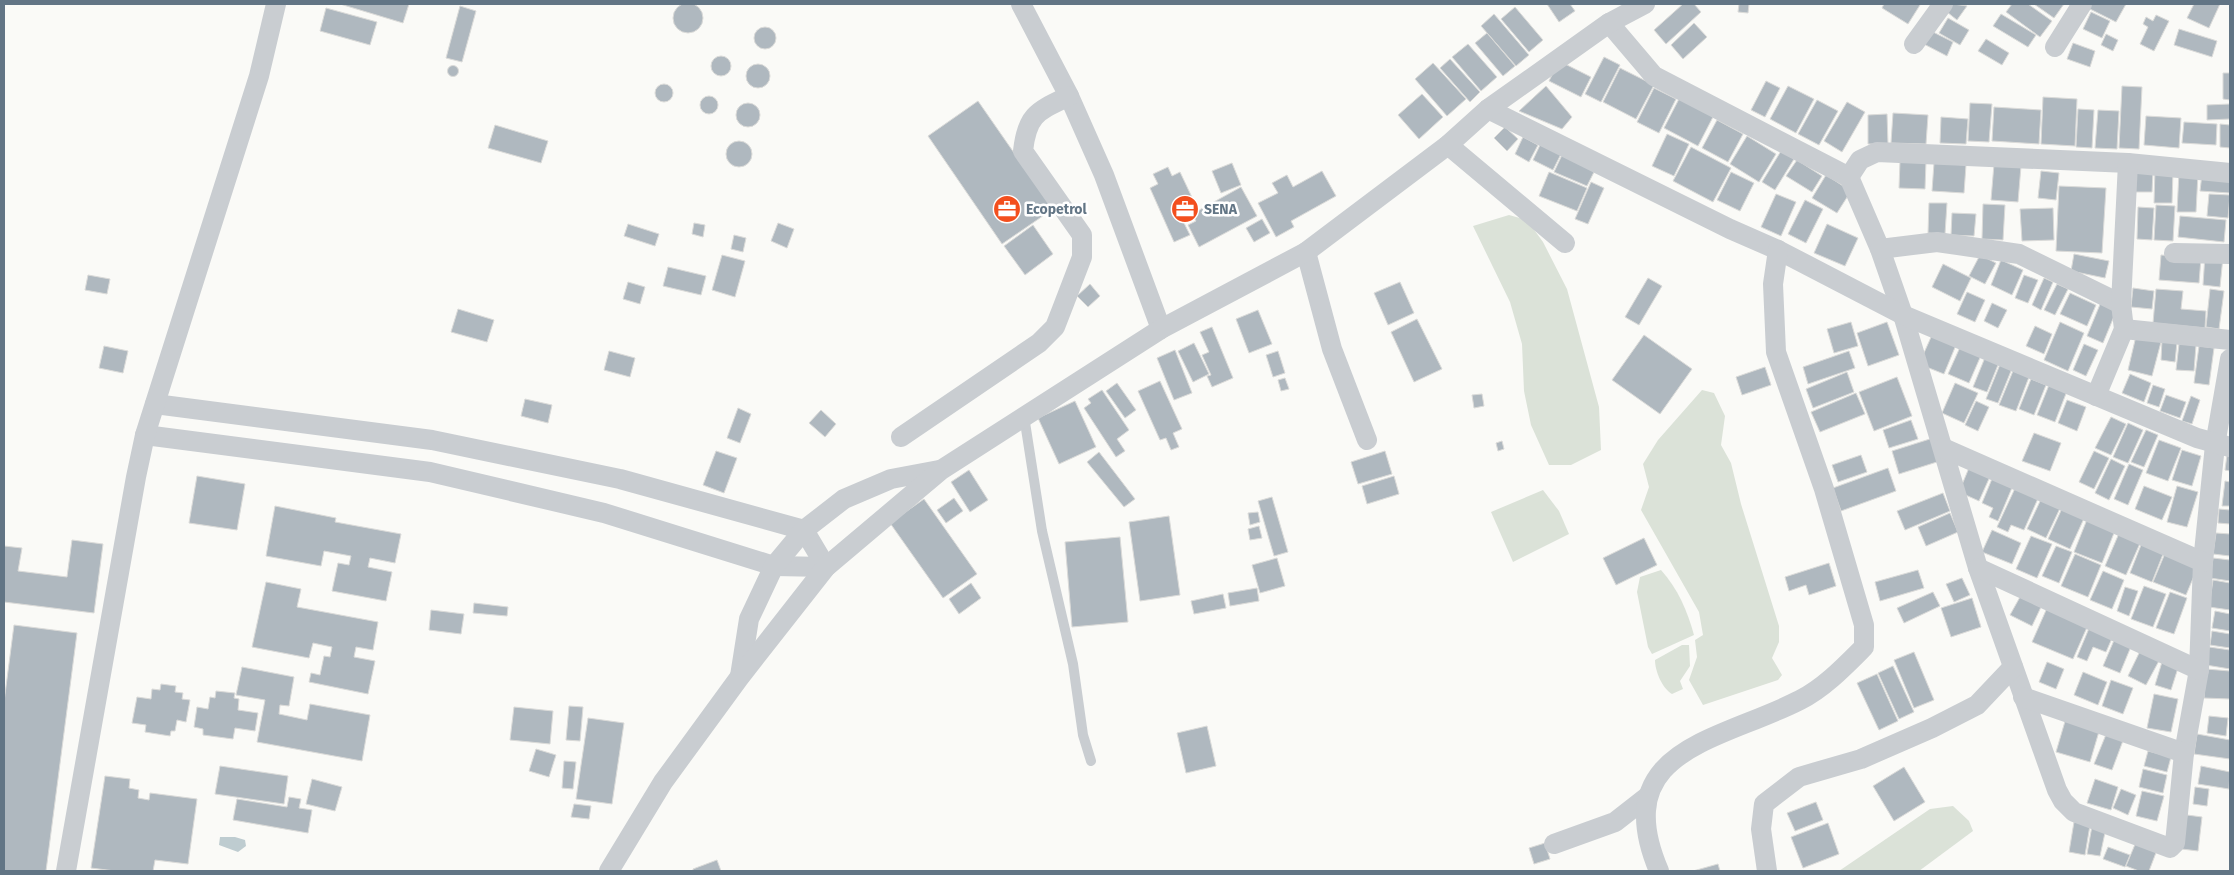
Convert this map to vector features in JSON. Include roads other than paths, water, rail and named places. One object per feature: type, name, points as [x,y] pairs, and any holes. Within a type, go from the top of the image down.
[{"type":"street","points":[[66,871],[136,476],[145,435],[259,76],[276,4]]},
{"type":"street","points":[[1021,4],[1069,96],[1104,175],[1161,329]]},
{"type":"street","points":[[609,871],[664,782],[739,678],[826,567],[941,470],[1161,329],[1306,252],[1448,144],[1488,109],[1609,23],[1645,4]]},
{"type":"street","points":[[1914,44],[1943,4]]},
{"type":"street","points":[[2055,48],[2082,4]]},
{"type":"street","points":[[1609,23],[1654,76],[1849,177],[1880,249],[1903,315],[1978,568],[2057,790],[2074,812],[2170,848],[2175,843],[2184,753],[2200,670],[2203,562],[2223,446],[2230,359]]},
{"type":"street","points":[[901,437],[1040,343],[1054,327],[1082,256],[1082,235],[1023,151],[1025,131],[1030,120],[1048,106],[1069,96]]},
{"type":"street","points":[[1488,109],[1730,229],[1778,250],[1903,315],[2096,396],[2223,446]]},
{"type":"street","points":[[1448,144],[1565,243]]},
{"type":"street","points":[[1849,177],[1860,160],[1877,152],[2128,163],[2230,173]]},
{"type":"street","points":[[2096,396],[2124,329],[2121,304],[2128,163]]},
{"type":"street","points":[[1880,249],[1936,242],[2019,254],[2121,304]]},
{"type":"street","points":[[1554,844],[1615,822],[1647,797],[1667,764],[1714,735],[1802,699],[1843,668],[1864,647],[1864,625],[1824,489],[1776,352],[1773,284],[1778,250]]},
{"type":"street","points":[[1306,252],[1332,349],[1367,440]]},
{"type":"street","points":[[2174,253],[2230,254]]},
{"type":"street","points":[[2124,329],[2230,340]]},
{"type":"street","points":[[155,404],[432,440],[620,479],[804,530],[826,567]]},
{"type":"street","points":[[145,435],[430,472],[604,512],[774,566],[826,567]]},
{"type":"street","points":[[430,472],[432,440]]},
{"type":"street","points":[[1943,448],[2203,562]]},
{"type":"street","points":[[739,678],[749,619],[774,566],[804,530],[844,499],[883,482],[941,470]]},
{"type":"street","points":[[1978,568],[2200,670]]},
{"type":"street","points":[[1766,871],[1761,830],[1764,804],[1799,776],[1861,759],[1977,706],[2013,667]]},
{"type":"street","points":[[2023,697],[2184,753]]},
{"type":"street","points":[[1647,797],[1648,845],[1659,871]]},
{"type":"lane","points":[[1024,416],[1042,531],[1073,664],[1083,736],[1091,761]]},
{"type":"place","name":"Ecopetrol","points":[[1007,209]]},
{"type":"place","name":"SENA","points":[[1185,209]]}]
